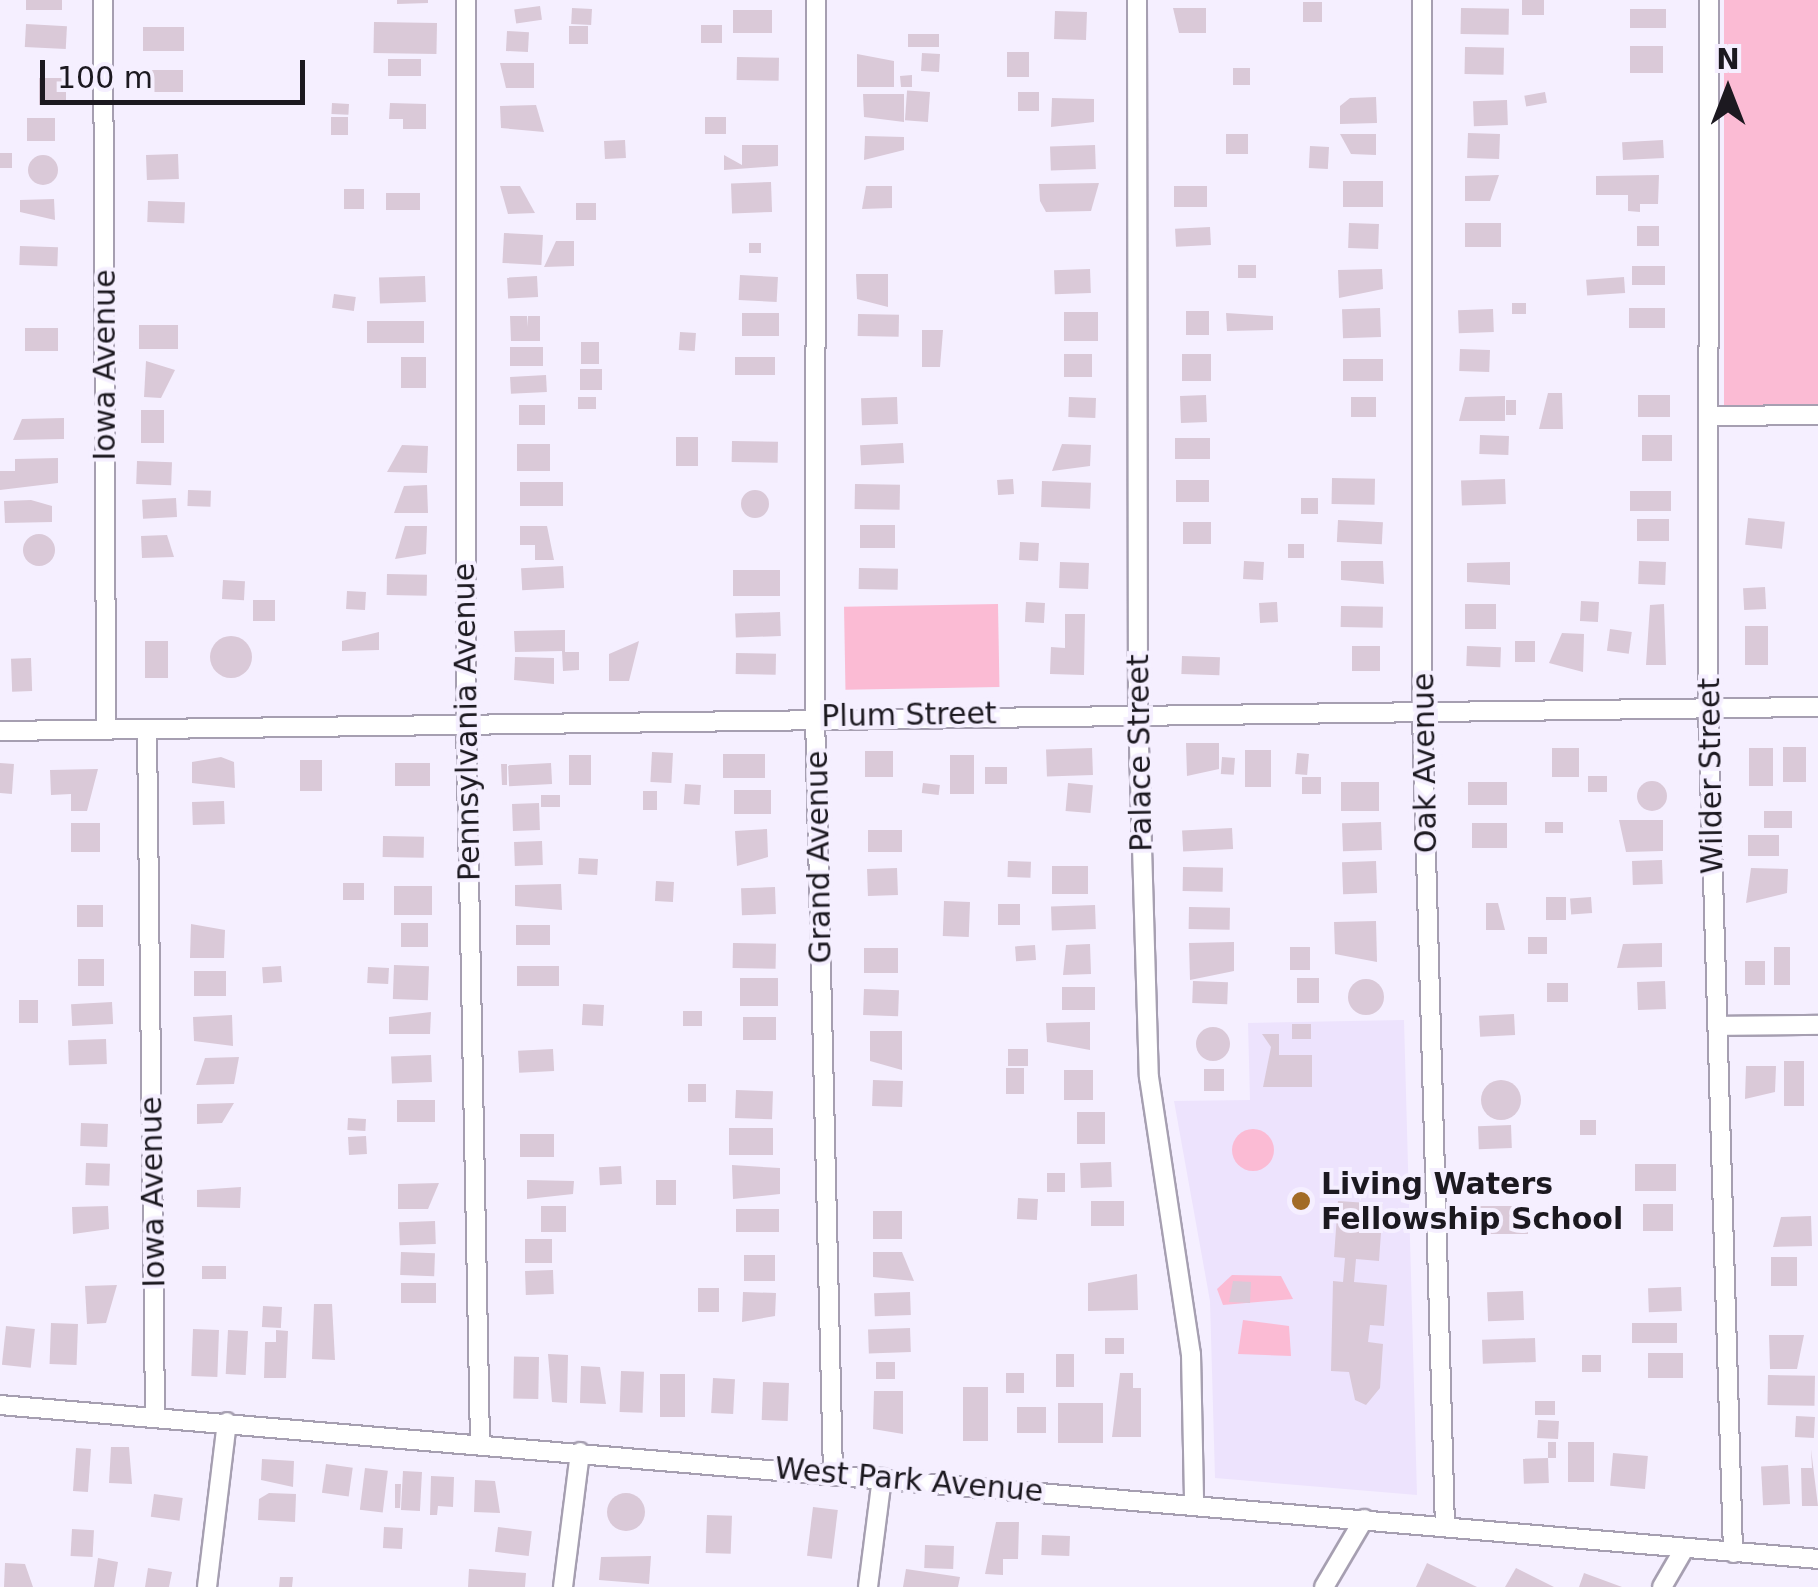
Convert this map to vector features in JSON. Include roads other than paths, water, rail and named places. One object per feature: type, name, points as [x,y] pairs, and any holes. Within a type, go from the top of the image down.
[{"type":"street","name":"Iowa Avenue","points":[[103,0],[106,729]]},
{"type":"street","name":"Pennsylvania Avenue","points":[[466,0],[466,720],[480,1444]]},
{"type":"street","name":"Grand Avenue","points":[[816,0],[815,716],[833,1474]]},
{"type":"street","name":"Palace Street","points":[[1137,0],[1138,712],[1148,1077],[1191,1354],[1194,1504]]},
{"type":"street","name":"Oak Avenue","points":[[1422,0],[1422,714],[1444,1526]]},
{"type":"street","name":"Wilder Street","points":[[1709,0],[1708,709],[1733,1553]]},
{"type":"street","points":[[1709,416],[1818,415]]},
{"type":"street","name":"Plum Street","points":[[0,731],[466,720],[1138,712],[1422,714],[1818,707]]},
{"type":"street","name":"Iowa Avenue","points":[[147,729],[156,1416]]},
{"type":"street","points":[[1718,1026],[1818,1026]]},
{"type":"street","name":"West Park Avenue","points":[[0,1405],[1818,1559]]},
{"type":"street","points":[[207,1587],[228,1422]]},
{"type":"street","points":[[564,1587],[580,1452]]},
{"type":"street","points":[[868,1587],[882,1478]]},
{"type":"street","points":[[1324,1587],[1364,1519]]},
{"type":"street","points":[[1662,1587],[1684,1549]]},
{"type":"place","name":"Living Waters Fellowship School","points":[[1301,1201]]}]
